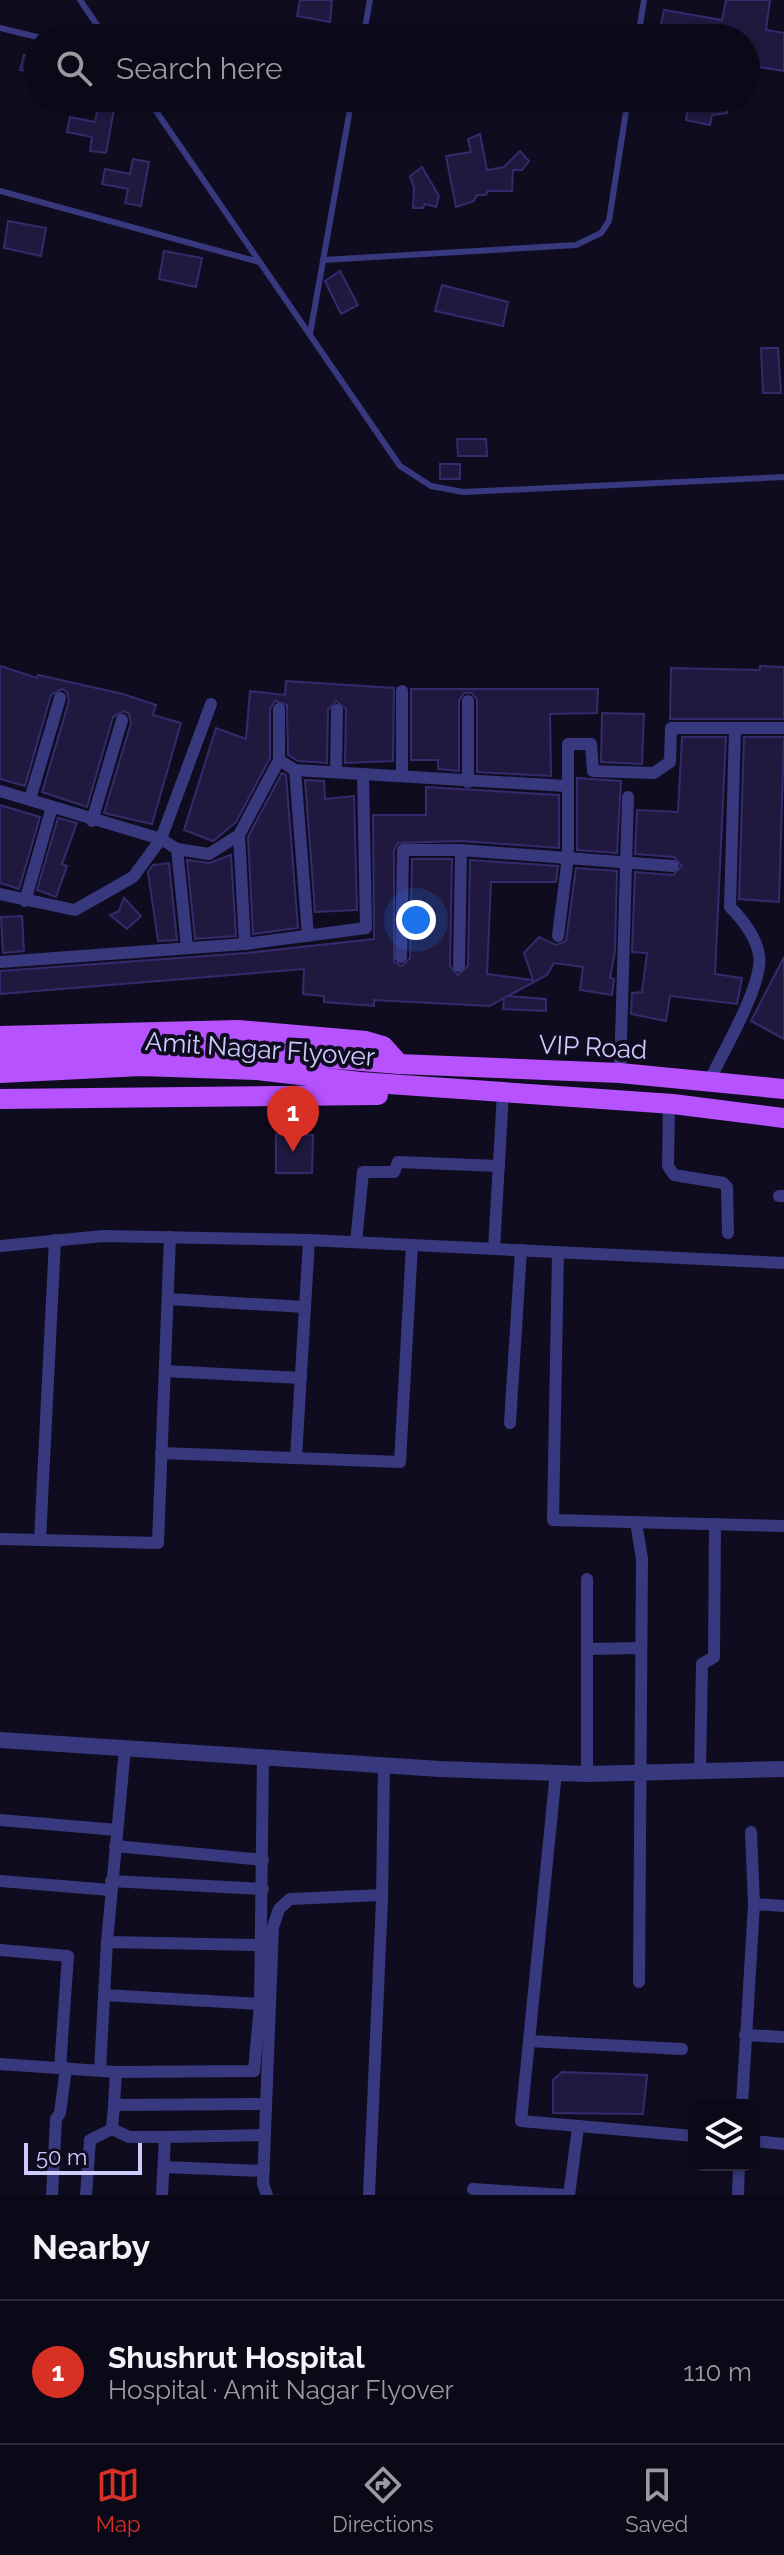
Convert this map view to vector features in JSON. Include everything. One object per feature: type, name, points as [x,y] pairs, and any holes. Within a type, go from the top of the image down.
[{"type":"main road","points":[[0,1036],[238,1030],[366,1041],[383,1046],[399,1064]]},
{"type":"main road","name":"Amit Nagar Flyover","points":[[0,1055],[221,1051],[399,1064]]},
{"type":"main road","name":"VIP Road","points":[[399,1064],[620,1073],[784,1089]]},
{"type":"main road","name":"Amit Nagar Flyover","points":[[0,1073],[141,1066],[257,1070],[503,1093]]},
{"type":"main road","points":[[0,1099],[391,1095],[421,1086]]},
{"type":"main road","name":"VIP Road","points":[[503,1093],[669,1104],[784,1118]]},
{"type":"street","points":[[402,691],[402,775]]},
{"type":"street","points":[[30,799],[60,698]]},
{"type":"street","points":[[468,701],[468,782]]},
{"type":"street","points":[[0,894],[75,910],[133,877],[161,839],[211,704]]},
{"type":"street","points":[[0,791],[92,821],[161,839],[177,849],[209,854],[239,835],[279,760],[279,709]]},
{"type":"street","points":[[336,771],[337,710]]},
{"type":"street","points":[[92,821],[122,720]]},
{"type":"street","points":[[558,936],[568,857],[568,744],[591,744],[593,771],[654,773],[670,762],[671,728],[784,728]]},
{"type":"street","points":[[709,1082],[753,986],[760,957],[742,918],[730,907],[735,729]]},
{"type":"street","points":[[279,760],[295,770],[567,786]]},
{"type":"street","points":[[295,770],[308,936]]},
{"type":"street","points":[[0,962],[245,944],[366,928],[363,774]]},
{"type":"street","points":[[620,1073],[628,797]]},
{"type":"street","points":[[25,901],[52,807]]},
{"type":"street","points":[[239,835],[245,944]]},
{"type":"street","points":[[177,849],[187,947]]},
{"type":"street","points":[[401,957],[403,850],[461,850],[673,866]]},
{"type":"street","points":[[459,966],[461,850]]},
{"type":"street","points":[[494,1249],[503,1093]]},
{"type":"street","points":[[669,1104],[668,1166],[674,1175],[685,1179],[723,1183],[727,1187],[728,1233]]},
{"type":"street","points":[[356,1242],[363,1172],[394,1172],[398,1162],[499,1166]]},
{"type":"street","points":[[0,1246],[103,1236],[309,1240],[784,1263]]},
{"type":"street","points":[[0,1539],[158,1543],[170,1237]]},
{"type":"street","points":[[40,1540],[55,1240]]},
{"type":"street","points":[[296,1458],[309,1240]]},
{"type":"street","points":[[161,1453],[400,1462],[412,1245]]},
{"type":"street","points":[[510,1423],[521,1250]]},
{"type":"street","points":[[558,1252],[553,1520],[784,1526]]},
{"type":"street","points":[[168,1299],[305,1307]]},
{"type":"street","points":[[165,1371],[301,1378]]},
{"type":"street","points":[[636,1522],[642,1559],[639,1982]]},
{"type":"street","points":[[700,1771],[702,1664],[714,1657],[715,1524]]},
{"type":"street","points":[[587,1579],[587,1774]]},
{"type":"street","points":[[587,1649],[640,1648]]},
{"type":"street","points":[[0,1740],[263,1758],[587,1774],[784,1769]]},
{"type":"street","points":[[100,2070],[110,1885],[125,1748]]},
{"type":"street","points":[[0,2064],[116,2072],[254,2071],[262,1945],[263,1758]]},
{"type":"street","points":[[369,2195],[382,1895],[384,1765]]},
{"type":"street","points":[[556,1772],[521,2121],[688,2136]]},
{"type":"street","points":[[0,1820],[117,1830]]},
{"type":"street","points":[[742,2099],[754,1904],[751,1832]]},
{"type":"street","points":[[115,1846],[263,1860]]},
{"type":"street","points":[[0,1881],[263,1889]]},
{"type":"street","points":[[267,2195],[264,2171],[273,1927],[279,1909],[290,1899],[382,1895]]},
{"type":"street","points":[[754,1904],[784,1906]]},
{"type":"street","points":[[107,1942],[262,1945]]},
{"type":"street","points":[[0,1950],[68,1956],[60,2113],[56,2119],[52,2195]]},
{"type":"street","points":[[104,1995],[260,2004]]},
{"type":"street","points":[[745,2035],[784,2037]]},
{"type":"street","points":[[529,2041],[682,2049]]},
{"type":"street","points":[[112,2129],[116,2072]]},
{"type":"street","points":[[114,2105],[266,2104]]},
{"type":"street","points":[[473,2189],[567,2195],[578,2128]]},
{"type":"street","points":[[112,2129],[129,2137],[265,2135]]},
{"type":"street","points":[[86,2195],[90,2140],[112,2129]]},
{"type":"street","points":[[162,2195],[165,2137]]},
{"type":"street","points":[[760,2142],[784,2144]]},
{"type":"street","points":[[164,2167],[264,2171]]},
{"type":"street","points":[[738,2195],[739,2171]]},
{"type":"lane","points":[[80,0],[96,24]]},
{"type":"lane","points":[[366,24],[370,0]]},
{"type":"lane","points":[[640,24],[644,0]]},
{"type":"lane","points":[[0,28],[24,34]]},
{"type":"lane","points":[[157,112],[400,466],[431,486],[463,492],[784,477]]},
{"type":"lane","points":[[310,334],[349,112]]},
{"type":"lane","points":[[323,260],[576,245],[592,240],[609,221],[626,112]]},
{"type":"lane","points":[[0,191],[261,262]]},
{"type":"building","points":[[300,0],[332,0],[330,22],[297,16]]},
{"type":"building","points":[[726,0],[770,0],[766,30],[784,33],[784,71],[760,67],[760,24],[661,24],[664,10],[722,20]]},
{"type":"building","points":[[97,112],[113,112],[106,153],[90,151],[92,137],[67,132],[70,117],[95,122]]},
{"type":"building","points":[[687,112],[727,112],[712,115],[710,125],[686,120]]},
{"type":"building","points":[[480,134],[487,170],[504,167],[520,151],[529,161],[522,170],[513,170],[512,191],[488,191],[486,195],[477,195],[474,201],[456,207],[446,156],[471,152],[468,139]]},
{"type":"building","points":[[133,159],[149,162],[141,206],[125,203],[128,189],[102,184],[105,169],[130,174]]},
{"type":"building","points":[[422,167],[439,196],[436,207],[425,204],[423,208],[413,208],[414,188],[410,176]]},
{"type":"building","points":[[8,221],[46,228],[41,256],[4,248]]},
{"type":"building","points":[[164,251],[202,258],[196,287],[159,279]]},
{"type":"building","points":[[340,271],[358,305],[341,314],[325,281]]},
{"type":"building","points":[[442,285],[508,302],[503,326],[435,311]]},
{"type":"building","points":[[761,348],[778,348],[781,393],[763,393]]},
{"type":"building","points":[[457,439],[486,439],[487,456],[458,456]]},
{"type":"building","points":[[440,464],[460,464],[460,479],[440,479]]},
{"type":"building","points":[[0,666],[37,678],[38,675],[123,694],[156,705],[153,715],[181,723],[152,824],[104,813],[131,723],[129,714],[124,711],[113,717],[87,807],[42,792],[69,701],[67,692],[62,689],[51,695],[25,786],[0,779]]},
{"type":"building","points":[[760,666],[784,667],[784,719],[670,719],[671,668],[760,670]]},
{"type":"building","points":[[286,681],[394,688],[393,761],[345,763],[346,709],[336,701],[328,710],[327,763],[298,761],[288,755],[287,705],[275,701],[270,709],[270,758],[236,822],[213,841],[184,830],[216,728],[246,739],[250,691],[285,695]]},
{"type":"building","points":[[411,689],[598,689],[597,713],[550,714],[551,776],[477,772],[477,700],[472,693],[464,693],[459,701],[459,771],[438,769],[438,760],[411,760]]},
{"type":"building","points":[[602,713],[644,714],[642,764],[601,762]]},
{"type":"building","points":[[682,737],[726,737],[715,974],[742,978],[737,1004],[670,996],[666,1021],[631,1014],[632,993],[642,992],[647,953],[632,952],[635,872],[673,875],[682,866],[674,857],[635,854],[637,810],[678,812]]},
{"type":"building","points":[[744,737],[784,737],[779,902],[739,899]]},
{"type":"building","points":[[282,773],[286,775],[298,928],[253,934],[248,837]]},
{"type":"building","points":[[577,778],[621,781],[617,853],[577,850]]},
{"type":"building","points":[[305,780],[324,781],[325,799],[354,796],[357,910],[315,912]]},
{"type":"building","points":[[426,787],[559,795],[559,848],[461,841],[398,843],[394,850],[394,962],[402,966],[410,958],[412,859],[452,859],[450,966],[458,975],[468,966],[470,860],[558,866],[556,882],[491,882],[487,974],[533,980],[524,953],[539,937],[556,945],[566,941],[576,868],[617,871],[615,951],[610,978],[614,979],[612,995],[580,990],[583,967],[554,963],[547,975],[508,996],[546,999],[546,1011],[503,1009],[504,998],[490,1006],[374,1000],[374,1006],[324,1002],[324,996],[303,994],[304,969],[0,994],[0,971],[246,953],[374,939],[373,815],[426,815]]},
{"type":"building","points":[[0,805],[40,817],[19,889],[0,883]]},
{"type":"building","points":[[58,818],[77,823],[62,864],[67,866],[56,897],[37,890]]},
{"type":"building","points":[[231,855],[236,936],[195,939],[187,860],[209,863]]},
{"type":"building","points":[[169,863],[177,940],[158,941],[148,872],[153,865]]},
{"type":"building","points":[[124,898],[141,916],[127,929],[110,915],[119,911]]},
{"type":"building","points":[[22,916],[24,951],[3,953],[1,917]]},
{"type":"building","points":[[784,957],[784,1039],[751,1021]]},
{"type":"building","points":[[276,1134],[313,1135],[312,1173],[276,1173]]},
{"type":"building","points":[[562,2072],[647,2075],[643,2114],[553,2113],[553,2080]]},
{"type":"place","name":"Shushrut Hospital","points":[[293,1152]]}]
